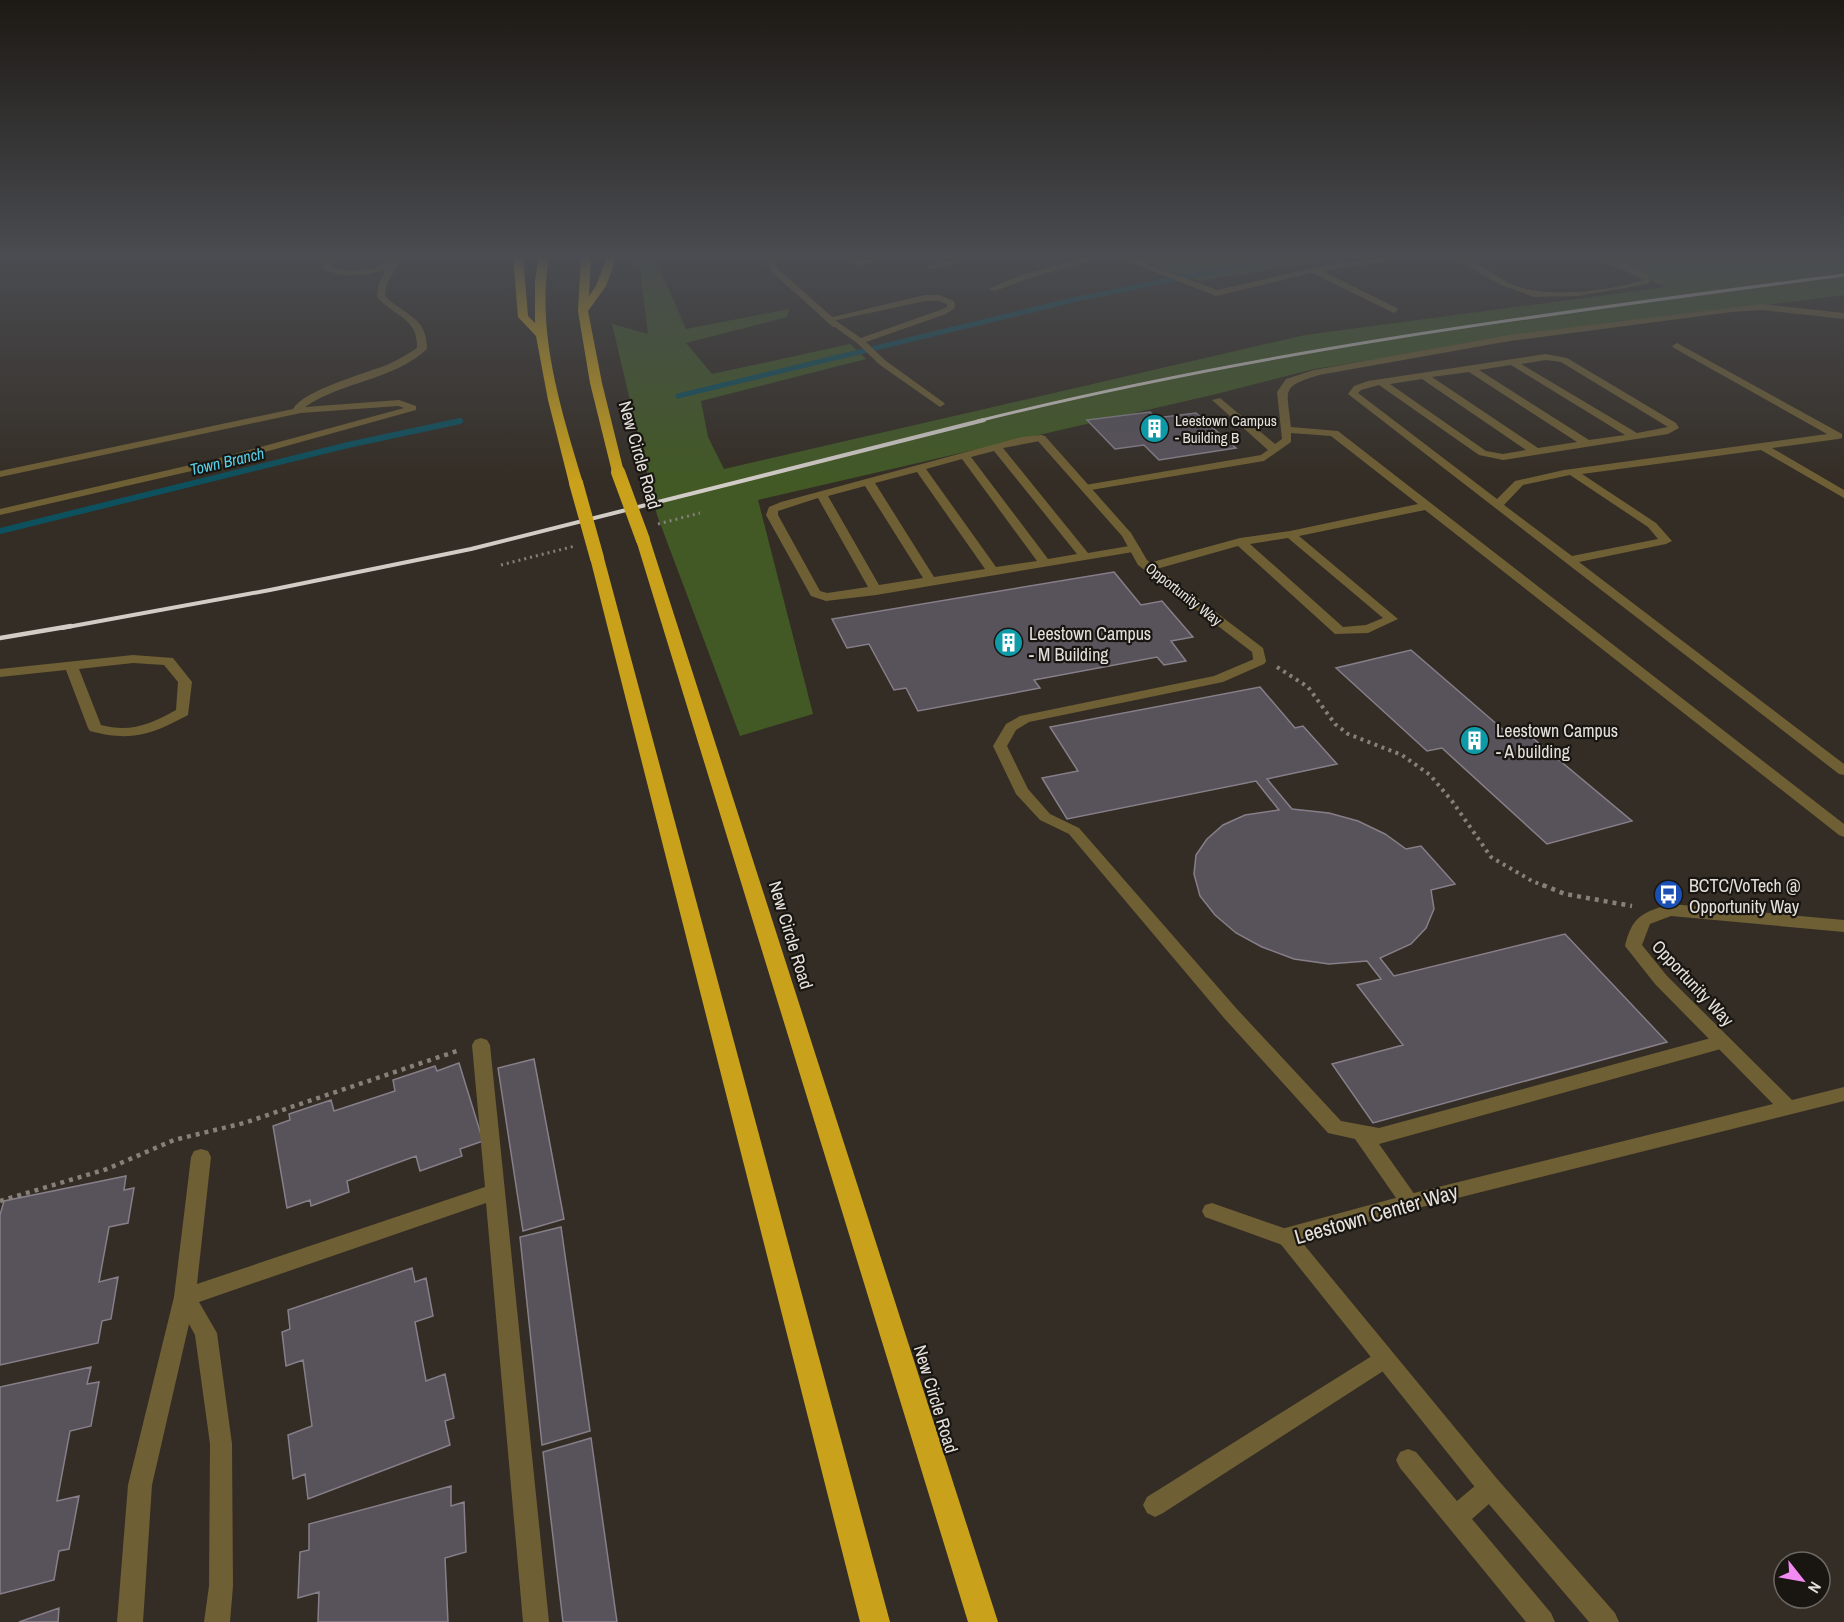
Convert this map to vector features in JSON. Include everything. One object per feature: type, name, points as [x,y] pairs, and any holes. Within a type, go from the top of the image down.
[{"type":"highway","points":[[539,332],[542,335]]},
{"type":"highway","points":[[542,332],[550,384],[875,1622]]},
{"type":"highway","name":"New Circle Road","points":[[587,332],[596,383],[618,472],[643,540],[983,1622]]},
{"type":"street","points":[[302,410],[297,408],[321,394],[394,366],[422,349],[424,336],[421,332]]},
{"type":"street","points":[[845,332],[883,363],[940,404]]},
{"type":"street","points":[[862,344],[893,332]]},
{"type":"street","points":[[1085,488],[1264,458],[1287,440],[1282,393],[1289,381],[1317,372],[1558,332]]},
{"type":"street","points":[[1498,505],[1518,483],[1572,472],[1765,448],[1838,436],[1677,346]]},
{"type":"street","points":[[1381,382],[1483,453],[1503,457],[1635,436],[1674,428],[1672,424],[1564,360],[1546,357],[1381,382],[1357,388],[1353,394],[1844,771]]},
{"type":"street","points":[[1512,362],[1635,436]]},
{"type":"street","points":[[1471,369],[1587,444]]},
{"type":"street","points":[[1424,376],[1536,452]]},
{"type":"street","points":[[1217,400],[1275,450]]},
{"type":"street","points":[[0,474],[189,432],[302,410],[386,403],[399,403],[412,408],[368,423],[218,462],[0,512]]},
{"type":"street","points":[[1286,430],[1334,433],[1844,832]]},
{"type":"street","name":"Opportunity Way","points":[[996,447],[1041,438],[1127,535],[1142,562],[1258,651],[1259,662]]},
{"type":"street","points":[[1085,557],[996,447],[785,504],[773,509],[772,515],[815,593],[826,597],[876,591],[1135,549]]},
{"type":"street","points":[[1765,448],[1844,495]]},
{"type":"street","points":[[965,456],[1046,564]]},
{"type":"street","points":[[920,468],[993,572]]},
{"type":"street","points":[[1570,560],[1666,541],[1652,525],[1572,472]]},
{"type":"street","points":[[868,481],[931,582]]},
{"type":"street","points":[[821,494],[876,591]]},
{"type":"street","points":[[1149,567],[1240,542],[1427,506]]},
{"type":"street","points":[[1240,542],[1340,631],[1368,629],[1392,619],[1290,534]]},
{"type":"street","points":[[0,674],[133,659],[168,661],[184,682],[183,712],[150,730],[117,735],[95,728],[71,666]]},
{"type":"street","points":[[1259,662],[1218,679],[1025,719],[1011,727],[1000,746],[1021,791],[1045,818],[1074,831],[1230,1013],[1335,1128],[1379,1137],[1722,1042]]},
{"type":"street","name":"Opportunity Way","points":[[1788,1108],[1661,980],[1633,946],[1637,928],[1648,916],[1671,910],[1844,926]]},
{"type":"street","points":[[481,1045],[536,1622]]},
{"type":"street","name":"Leestown Center Way","points":[[1606,1622],[1490,1488],[1285,1237],[1410,1202],[1844,1094]]},
{"type":"street","points":[[1362,1134],[1410,1202]]},
{"type":"street","points":[[130,1622],[140,1485],[185,1298],[201,1157]]},
{"type":"street","points":[[185,1298],[496,1191]]},
{"type":"street","points":[[1212,1211],[1285,1237]]},
{"type":"street","points":[[185,1298],[206,1333],[221,1444],[221,1586],[217,1622]]},
{"type":"street","points":[[1155,1505],[1383,1359]]},
{"type":"street","points":[[1408,1460],[1542,1622]]},
{"type":"street","points":[[1456,1518],[1490,1488]]},
{"type":"path","points":[[1259,662],[1284,669],[1308,687],[1335,724],[1348,734],[1402,755],[1430,776],[1491,857],[1532,881],[1566,894],[1604,902],[1671,910]]},
{"type":"path","points":[[0,1201],[107,1169],[174,1140],[244,1123],[444,1055],[481,1045]]},
{"type":"green space","points":[[614,332],[648,334],[648,332],[730,332],[686,343],[712,374],[850,344],[866,359],[701,401],[708,437],[724,469],[1305,335],[1330,332],[1559,332],[1314,369],[1212,395],[758,500],[813,714],[740,736],[657,515]]},
{"type":"building","name":"Leestown Campus - Building B","points":[[1150,412],[1156,418],[1196,413],[1236,448],[1159,460],[1144,445],[1115,449],[1087,420]]},
{"type":"building","name":"Leestown Campus - M Building","points":[[1114,572],[1141,605],[1162,601],[1193,637],[1171,641],[1186,661],[1164,665],[1157,657],[1034,680],[1040,688],[918,711],[906,688],[894,690],[869,644],[847,648],[832,619]]},
{"type":"building","name":"Leestown Campus - A building","points":[[1411,650],[1507,733],[1522,729],[1632,821],[1547,844],[1442,748],[1427,751],[1336,668]]},
{"type":"building","points":[[1260,687],[1295,728],[1303,726],[1337,764],[1267,779],[1292,809],[1329,813],[1358,821],[1385,834],[1406,849],[1421,846],[1455,884],[1431,890],[1434,909],[1426,928],[1411,944],[1380,958],[1394,976],[1565,934],[1667,1042],[1373,1123],[1332,1064],[1403,1045],[1357,985],[1381,979],[1367,961],[1329,964],[1294,959],[1262,947],[1236,933],[1215,915],[1200,896],[1194,874],[1196,855],[1207,839],[1223,825],[1245,815],[1279,810],[1256,781],[1067,819],[1042,778],[1078,771],[1050,727]]},
{"type":"building","points":[[534,1059],[564,1219],[523,1231],[498,1068]]},
{"type":"building","points":[[459,1063],[483,1141],[460,1149],[462,1156],[420,1171],[416,1156],[347,1181],[349,1192],[311,1206],[310,1200],[287,1208],[273,1126],[290,1120],[289,1114],[331,1100],[334,1111],[395,1091],[393,1080],[435,1066],[437,1071]]},
{"type":"building","points":[[126,1176],[124,1190],[134,1188],[128,1223],[109,1227],[99,1282],[118,1277],[111,1319],[102,1321],[98,1343],[0,1365],[0,1215],[4,1201]]},
{"type":"building","points":[[561,1227],[590,1431],[542,1445],[520,1237]]},
{"type":"building","points":[[412,1268],[415,1282],[426,1278],[433,1316],[415,1322],[426,1381],[445,1374],[454,1418],[445,1421],[450,1445],[308,1499],[305,1474],[293,1479],[288,1435],[312,1426],[303,1360],[286,1366],[282,1332],[290,1329],[288,1310]]},
{"type":"building","points":[[91,1367],[87,1384],[99,1382],[91,1426],[70,1431],[57,1501],[79,1496],[69,1549],[59,1551],[54,1580],[0,1594],[0,1387]]},
{"type":"building","points":[[591,1438],[617,1622],[563,1622],[543,1452]]},
{"type":"building","points":[[451,1486],[451,1506],[464,1502],[466,1552],[445,1558],[448,1622],[318,1622],[319,1592],[298,1598],[300,1552],[309,1550],[309,1524]]},
{"type":"building","points":[[59,1608],[58,1622],[19,1622]]},
{"type":"waterway","name":"Town Branch","points":[[678,396],[943,332]]},
{"type":"waterway","name":"Town Branch","points":[[0,531],[348,445],[460,421]]},
{"type":"railway","points":[[978,421],[1193,374],[1436,332]]},
{"type":"railway","points":[[62,628],[270,590],[471,549],[984,420]]},
{"type":"railway","points":[[0,638],[71,626]]},
{"type":"place","name":"Leestown Campus - Building B","points":[[1154,429]]},
{"type":"place","name":"Leestown Campus - M Building","points":[[1008,643]]},
{"type":"place","name":"Leestown Campus - A building","points":[[1475,740]]},
{"type":"place","name":"BCTC/VoTech @ Opportunity Way","points":[[1668,895]]}]
